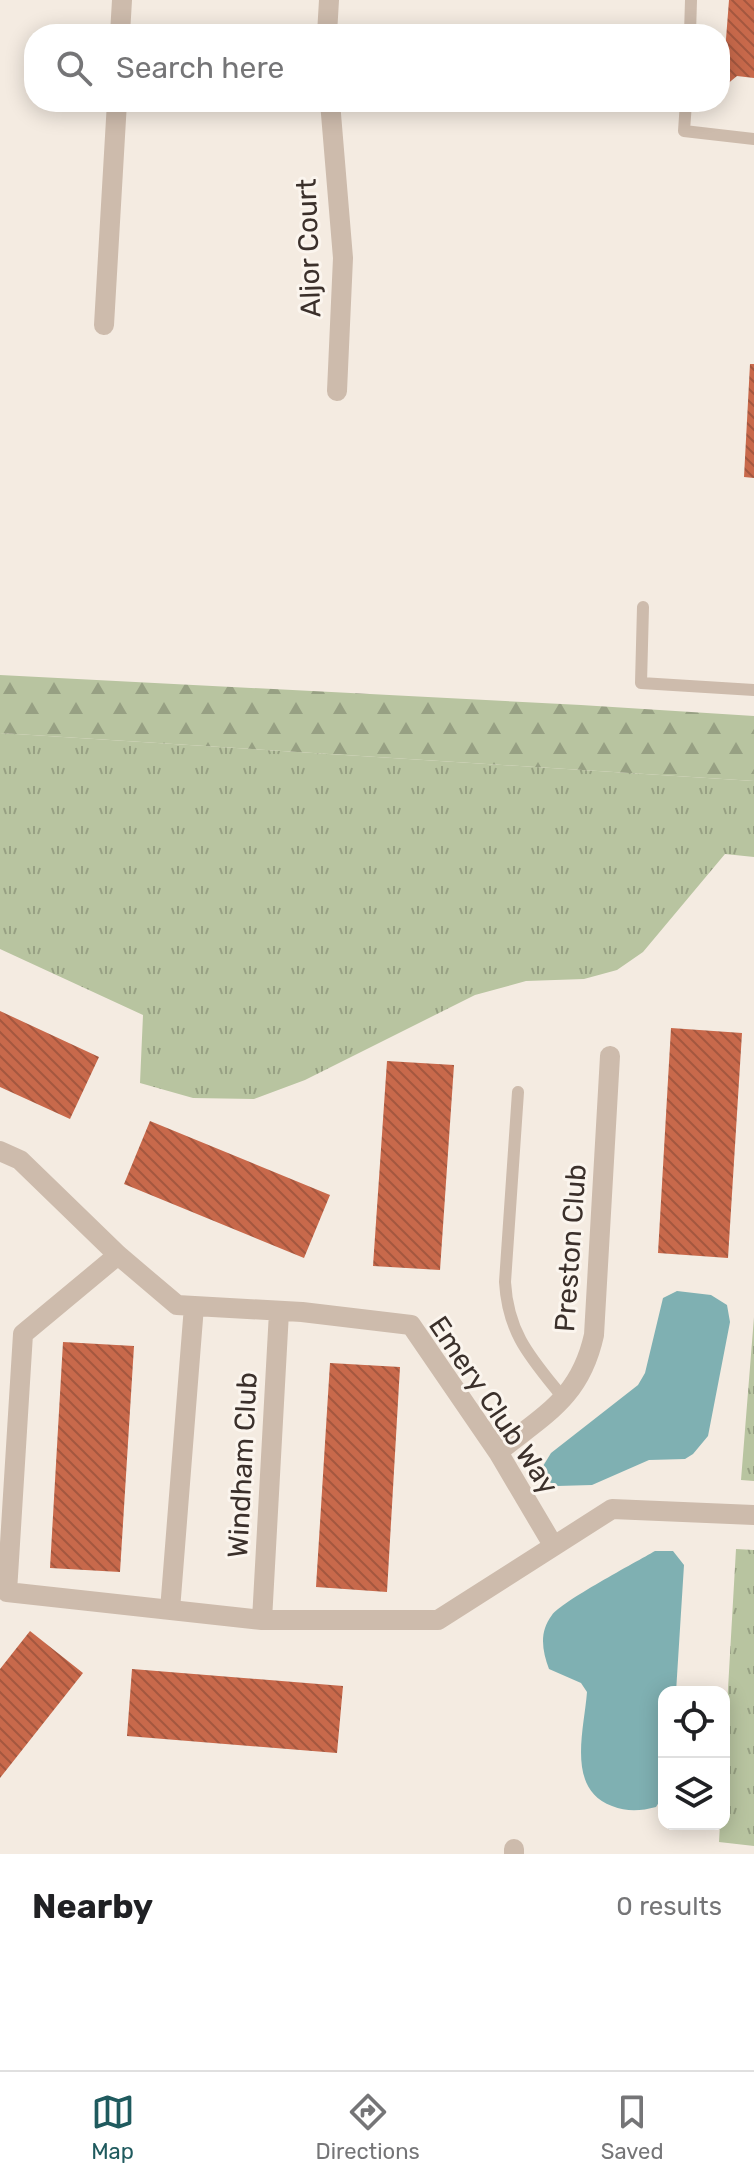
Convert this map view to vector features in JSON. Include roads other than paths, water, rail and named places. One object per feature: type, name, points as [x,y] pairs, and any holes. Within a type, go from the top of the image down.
[{"type":"street","points":[[121,24],[122,0]]},
{"type":"street","points":[[328,24],[329,0]]},
{"type":"street","points":[[104,325],[116,112]]},
{"type":"street","name":"Aljor Court","points":[[331,112],[343,258],[337,391]]},
{"type":"street","name":"Preston Club","points":[[498,1452],[564,1399],[576,1385],[589,1358],[594,1335],[610,1056]]},
{"type":"street","name":"Emery Club Way","points":[[0,1151],[20,1160],[118,1255],[177,1305],[302,1312],[411,1325],[498,1452],[553,1545]]},
{"type":"street","points":[[118,1255],[23,1334],[4,1596],[262,1620],[438,1620],[612,1509],[754,1515]]},
{"type":"street","points":[[170,1610],[194,1306]]},
{"type":"street","name":"Windham Club","points":[[262,1620],[279,1312]]},
{"type":"lane","points":[[690,24],[691,0]]},
{"type":"lane","points":[[685,112],[684,131],[754,139]]},
{"type":"lane","points":[[643,607],[641,683],[754,690]]},
{"type":"lane","points":[[518,1092],[505,1282],[506,1309],[528,1354],[564,1399]]},
{"type":"water","points":[[677,1291],[711,1295],[727,1305],[730,1322],[708,1436],[685,1459],[649,1460],[592,1485],[557,1486],[542,1478],[540,1471],[551,1453],[638,1385],[645,1373],[663,1298]]},
{"type":"water","points":[[655,1551],[673,1551],[684,1565],[676,1686],[658,1686],[656,1807],[629,1810],[612,1806],[598,1798],[588,1786],[583,1773],[581,1741],[587,1692],[581,1683],[549,1669],[543,1635],[552,1615],[584,1592]]}]
